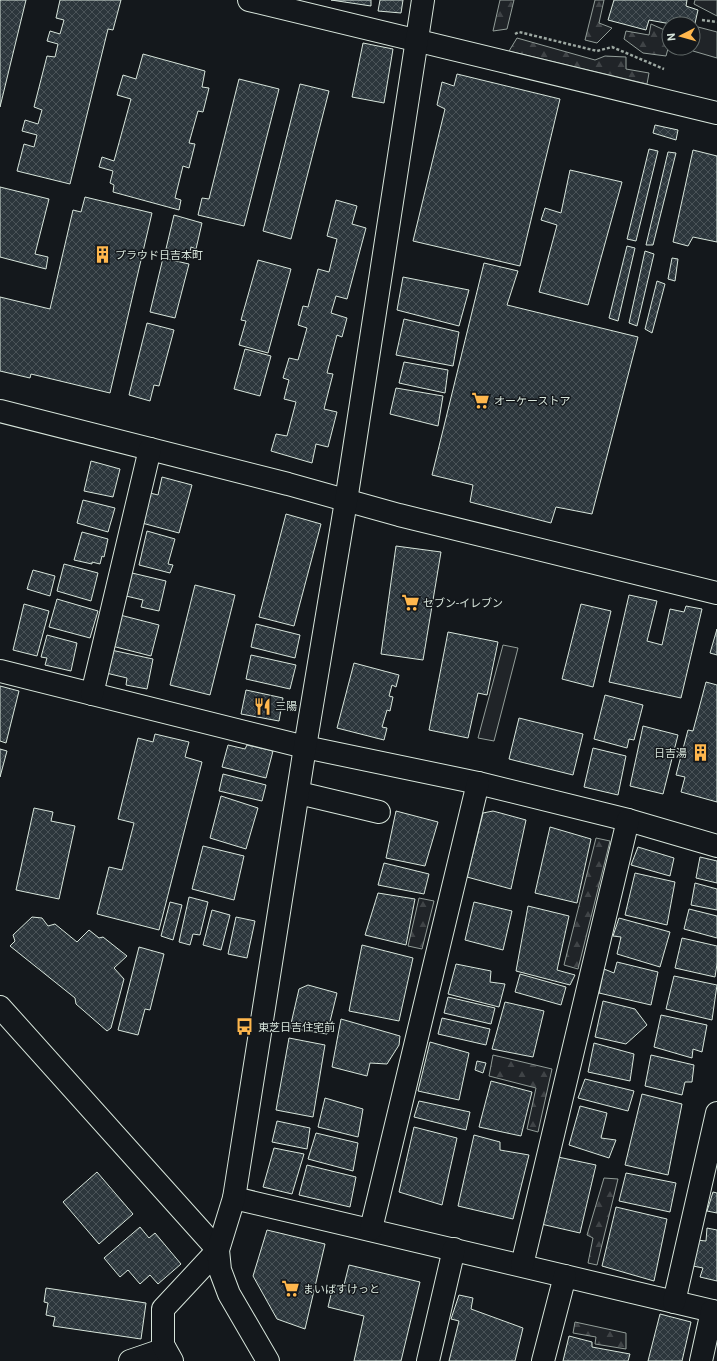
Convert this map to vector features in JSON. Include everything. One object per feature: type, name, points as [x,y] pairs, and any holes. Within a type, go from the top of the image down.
[{"type":"street","points":[[249,0],[717,113]]},
{"type":"street","points":[[268,1361],[229,1294],[220,1270],[218,1250],[234,1198],[299,793],[305,747],[346,501],[423,0]]},
{"type":"street","points":[[0,411],[288,484],[346,501],[717,593]]},
{"type":"street","points":[[92,694],[150,449]]},
{"type":"street","points":[[0,671],[305,747],[478,783],[628,820],[717,846]]},
{"type":"street","points":[[371,1229],[478,783]]},
{"type":"street","points":[[299,793],[379,812]]},
{"type":"street","points":[[522,1265],[628,820]]},
{"type":"street","points":[[0,1007],[218,1250]]},
{"type":"street","points":[[674,1302],[717,1113]]},
{"type":"street","points":[[234,1198],[371,1229],[715,1312],[701,1361]]},
{"type":"street","points":[[428,1361],[454,1249]]},
{"type":"street","points":[[130,1361],[168,1355],[163,1345],[163,1309],[218,1250]]},
{"type":"street","points":[[543,1361],[565,1276]]},
{"type":"path","points":[[702,20],[717,22]]},
{"type":"path","points":[[512,35],[519,32],[597,51],[612,47],[667,70]]},
{"type":"green space","points":[[500,0],[514,0],[507,29],[493,31]]},
{"type":"green space","points":[[595,0],[604,0],[599,23],[612,28],[597,43],[585,40]]},
{"type":"green space","points":[[695,0],[717,0],[717,16],[694,4]]},
{"type":"green space","points":[[651,24],[661,28],[661,55],[643,53],[624,39],[626,31],[649,35]]},
{"type":"green space","points":[[701,28],[717,32],[717,58],[701,53]]},
{"type":"green space","points":[[517,38],[595,60],[605,56],[626,57],[626,69],[649,73],[647,84],[509,51]]},
{"type":"green space","points":[[503,645],[518,648],[494,741],[478,738]]},
{"type":"green space","points":[[596,838],[610,841],[578,969],[564,965]]},
{"type":"green space","points":[[419,898],[434,901],[422,949],[408,946]]},
{"type":"green space","points":[[493,1055],[552,1069],[538,1132],[527,1129],[536,1088],[489,1076]]},
{"type":"green space","points":[[604,1178],[618,1179],[597,1265],[588,1263],[593,1238],[587,1235]]},
{"type":"green space","points":[[575,1322],[626,1333],[626,1349],[595,1344],[596,1337],[573,1333]]},
{"type":"building","points":[[0,0],[26,0],[0,107]]},
{"type":"building","points":[[60,0],[121,0],[113,30],[108,29],[70,184],[17,171],[24,144],[34,147],[37,135],[22,131],[25,120],[38,124],[42,110],[34,107],[47,56],[55,57],[58,44],[47,41],[50,31],[60,34],[64,20],[56,18]]},
{"type":"building","points":[[331,0],[371,0],[371,6]]},
{"type":"building","points":[[380,0],[403,0],[401,13],[378,11]]},
{"type":"building","points":[[614,0],[687,0],[686,6],[698,10],[697,16],[661,16],[661,22],[649,20],[646,30],[608,20]]},
{"type":"building","points":[[363,43],[393,49],[384,103],[352,97]]},
{"type":"building","points":[[143,54],[205,71],[202,87],[209,88],[203,112],[198,111],[189,143],[195,144],[189,168],[183,166],[175,198],[181,200],[179,210],[113,192],[114,185],[110,183],[113,171],[99,167],[102,157],[114,161],[131,99],[117,95],[123,75],[136,79]]},
{"type":"building","points":[[457,74],[560,99],[520,266],[413,241],[445,109],[437,105],[442,82],[454,86]]},
{"type":"building","points":[[239,79],[279,89],[244,226],[198,215],[202,198],[209,199]]},
{"type":"building","points":[[300,84],[329,91],[291,239],[263,231]]},
{"type":"building","points":[[655,125],[678,130],[676,140],[653,133]]},
{"type":"building","points":[[649,149],[658,151],[636,241],[627,239]]},
{"type":"building","points":[[693,150],[717,156],[717,242],[693,237],[688,246],[673,242]]},
{"type":"building","points":[[668,152],[676,153],[653,245],[646,245]]},
{"type":"building","points":[[570,170],[622,182],[588,305],[539,292],[557,225],[541,220],[545,208],[561,213]]},
{"type":"building","points":[[0,187],[49,199],[35,254],[48,257],[46,269],[0,257]]},
{"type":"building","name":"プラウド日吉本町","points":[[85,197],[152,213],[110,393],[31,374],[30,378],[0,371],[0,297],[50,309],[73,210],[81,212]]},
{"type":"building","points":[[336,200],[357,206],[352,224],[366,228],[347,299],[336,296],[331,313],[347,318],[342,337],[337,335],[327,373],[333,374],[324,409],[337,412],[328,447],[316,444],[312,463],[271,451],[276,434],[287,436],[296,402],[284,399],[289,380],[283,378],[289,358],[298,360],[307,328],[298,325],[303,306],[308,307],[318,269],[329,272],[337,239],[327,236]]},
{"type":"building","points":[[174,215],[202,223],[196,249],[191,247],[189,259],[165,253]]},
{"type":"building","points":[[627,246],[635,248],[618,321],[609,318]]},
{"type":"building","points":[[645,251],[654,254],[637,326],[629,323]]},
{"type":"building","points":[[163,258],[189,264],[175,318],[150,312]]},
{"type":"building","points":[[672,258],[678,259],[675,281],[668,279]]},
{"type":"building","points":[[258,260],[291,269],[268,353],[239,345],[246,321],[241,320]]},
{"type":"building","points":[[484,263],[518,271],[507,305],[638,337],[592,514],[556,507],[551,523],[470,502],[473,485],[432,475]]},
{"type":"building","points":[[403,277],[469,290],[459,326],[397,310]]},
{"type":"building","points":[[657,281],[665,284],[652,333],[645,329]]},
{"type":"building","points":[[404,319],[459,332],[453,366],[396,355]]},
{"type":"building","points":[[147,323],[174,330],[159,386],[154,385],[150,401],[129,395]]},
{"type":"building","points":[[245,349],[271,356],[260,396],[234,389]]},
{"type":"building","points":[[404,362],[448,370],[445,393],[399,383]]},
{"type":"building","points":[[396,388],[443,396],[438,426],[390,414]]},
{"type":"building","points":[[91,461],[120,469],[113,497],[84,491]]},
{"type":"building","points":[[162,477],[192,485],[179,533],[142,523],[150,493],[158,495]]},
{"type":"building","points":[[83,500],[115,508],[108,532],[77,523]]},
{"type":"building","points":[[286,514],[321,524],[294,626],[259,617]]},
{"type":"building","points":[[147,531],[175,539],[168,564],[173,565],[170,573],[139,565]]},
{"type":"building","points":[[82,532],[108,539],[104,557],[102,556],[100,564],[92,562],[92,564],[74,560]]},
{"type":"building","name":"セブン-イレブン","points":[[396,546],[441,552],[423,660],[381,654]]},
{"type":"building","points":[[64,564],[98,573],[91,601],[57,591]]},
{"type":"building","points":[[33,570],[55,576],[50,596],[27,589]]},
{"type":"building","points":[[132,573],[166,581],[159,611],[141,607],[143,600],[126,596]]},
{"type":"building","points":[[195,585],[235,595],[210,695],[170,685]]},
{"type":"building","points":[[629,595],[657,601],[647,641],[662,645],[670,609],[684,612],[686,606],[702,609],[681,698],[609,682]]},
{"type":"building","points":[[57,599],[98,611],[90,638],[49,627]]},
{"type":"building","points":[[24,604],[49,611],[37,656],[13,650]]},
{"type":"building","points":[[581,604],[611,611],[593,687],[562,679]]},
{"type":"building","points":[[120,615],[159,625],[151,656],[112,646]]},
{"type":"building","points":[[256,624],[300,635],[295,658],[251,647]]},
{"type":"building","points":[[717,629],[717,655],[710,653]]},
{"type":"building","points":[[448,632],[498,642],[487,695],[478,693],[468,738],[429,730]]},
{"type":"building","points":[[47,635],[77,643],[71,671],[45,665],[47,658],[41,657]]},
{"type":"building","points":[[111,650],[153,659],[147,689],[126,685],[127,678],[106,673]]},
{"type":"building","points":[[251,655],[296,665],[290,689],[246,679]]},
{"type":"building","points":[[354,663],[399,675],[396,687],[392,685],[389,696],[393,697],[390,711],[387,710],[382,727],[387,728],[384,740],[337,728]]},
{"type":"building","name":"日吉湯","points":[[706,682],[717,685],[717,802],[681,792],[685,777],[676,775],[688,730],[693,731]]},
{"type":"building","points":[[0,686],[19,691],[6,743],[0,741]]},
{"type":"building","name":"三陽","points":[[246,690],[283,698],[279,721],[241,714]]},
{"type":"building","points":[[605,695],[643,705],[634,740],[629,739],[627,748],[594,739]]},
{"type":"building","points":[[519,718],[583,734],[573,775],[509,759]]},
{"type":"building","points":[[643,726],[678,735],[663,794],[630,786]]},
{"type":"building","points":[[155,734],[189,742],[185,757],[202,762],[159,930],[97,914],[109,867],[122,870],[134,823],[118,819],[138,738],[153,742]]},
{"type":"building","points":[[228,745],[245,749],[247,745],[273,751],[266,778],[222,767]]},
{"type":"building","points":[[593,748],[626,756],[618,795],[584,787]]},
{"type":"building","points":[[0,749],[7,751],[0,777]]},
{"type":"building","points":[[223,774],[266,785],[262,801],[219,791]]},
{"type":"building","points":[[221,796],[258,808],[246,849],[210,838]]},
{"type":"building","points":[[34,808],[53,812],[51,821],[75,826],[59,899],[16,890]]},
{"type":"building","points":[[396,811],[438,822],[425,866],[386,858]]},
{"type":"building","points":[[493,811],[526,820],[511,889],[467,877],[483,813]]},
{"type":"building","points":[[550,827],[591,839],[577,903],[535,893]]},
{"type":"building","points":[[203,846],[244,856],[234,900],[192,889]]},
{"type":"building","points":[[638,847],[674,858],[670,876],[631,865]]},
{"type":"building","points":[[700,857],[717,861],[717,883],[696,878]]},
{"type":"building","points":[[384,863],[429,874],[424,894],[378,885]]},
{"type":"building","points":[[635,873],[675,882],[667,925],[625,915]]},
{"type":"building","points":[[695,883],[717,889],[717,910],[691,905]]},
{"type":"building","points":[[378,893],[415,899],[406,945],[365,935]]},
{"type":"building","points":[[189,897],[208,902],[200,935],[193,934],[190,945],[179,942]]},
{"type":"building","points":[[170,902],[182,905],[173,940],[161,936]]},
{"type":"building","points":[[474,902],[512,911],[503,950],[465,940]]},
{"type":"building","points":[[528,906],[569,916],[557,970],[575,975],[570,985],[516,971]]},
{"type":"building","points":[[689,909],[717,916],[717,938],[684,929]]},
{"type":"building","points":[[212,910],[230,915],[221,950],[203,945]]},
{"type":"building","points":[[32,917],[42,918],[48,926],[55,924],[77,942],[89,930],[99,938],[103,937],[127,956],[114,968],[124,979],[111,1028],[107,1031],[76,1004],[75,998],[10,946],[15,941],[13,935]]},
{"type":"building","points":[[236,917],[255,921],[247,958],[228,954]]},
{"type":"building","points":[[619,918],[670,932],[660,967],[617,954],[621,937],[613,936]]},
{"type":"building","points":[[682,938],[717,946],[715,977],[675,968]]},
{"type":"building","points":[[362,945],[413,958],[399,1021],[349,1011]]},
{"type":"building","points":[[139,947],[164,954],[150,1010],[145,1009],[138,1035],[118,1030]]},
{"type":"building","points":[[617,962],[658,972],[651,1005],[599,993],[604,969],[614,973]]},
{"type":"building","points":[[456,964],[491,971],[490,982],[505,984],[499,1007],[448,994]]},
{"type":"building","points":[[520,974],[566,987],[561,1005],[515,992]]},
{"type":"building","points":[[674,976],[717,985],[712,1020],[666,1009]]},
{"type":"building","points":[[308,985],[337,993],[327,1034],[290,1028],[299,989]]},
{"type":"building","points":[[448,997],[495,1008],[491,1024],[444,1013]]},
{"type":"building","points":[[603,1001],[635,1009],[647,1025],[626,1044],[595,1037]]},
{"type":"building","points":[[505,1002],[544,1011],[533,1057],[492,1049]]},
{"type":"building","points":[[661,1015],[707,1025],[702,1052],[693,1049],[692,1058],[654,1047]]},
{"type":"building","points":[[442,1018],[490,1029],[486,1045],[438,1034]]},
{"type":"building","points":[[341,1019],[400,1036],[399,1045],[387,1064],[370,1063],[367,1076],[332,1067]]},
{"type":"building","points":[[289,1038],[325,1045],[313,1117],[276,1110]]},
{"type":"building","points":[[430,1042],[469,1053],[459,1100],[418,1091]]},
{"type":"building","points":[[594,1043],[634,1054],[630,1081],[588,1072]]},
{"type":"building","points":[[651,1055],[694,1065],[692,1082],[685,1082],[682,1095],[645,1086]]},
{"type":"building","points":[[477,1061],[486,1063],[483,1073],[475,1070]]},
{"type":"building","points":[[585,1079],[634,1091],[628,1111],[578,1098]]},
{"type":"building","points":[[491,1081],[532,1092],[521,1136],[479,1127]]},
{"type":"building","points":[[642,1094],[682,1104],[668,1175],[625,1165]]},
{"type":"building","points":[[325,1098],[363,1109],[358,1137],[318,1127]]},
{"type":"building","points":[[419,1101],[470,1112],[466,1130],[414,1117]]},
{"type":"building","points":[[580,1106],[607,1113],[601,1138],[616,1140],[609,1158],[569,1145]]},
{"type":"building","points":[[277,1121],[310,1128],[307,1149],[272,1142]]},
{"type":"building","points":[[414,1127],[457,1138],[442,1205],[399,1192]]},
{"type":"building","points":[[316,1133],[358,1143],[353,1171],[308,1159]]},
{"type":"building","points":[[474,1135],[500,1142],[500,1150],[529,1155],[513,1219],[458,1206]]},
{"type":"building","points":[[274,1148],[304,1154],[292,1194],[263,1187]]},
{"type":"building","points":[[558,1157],[596,1165],[580,1233],[541,1224]]},
{"type":"building","points":[[307,1165],[356,1177],[350,1207],[299,1195]]},
{"type":"building","points":[[97,1172],[133,1214],[99,1244],[63,1202]]},
{"type":"building","points":[[626,1173],[676,1183],[670,1212],[619,1201]]},
{"type":"building","points":[[713,1192],[717,1193],[717,1213],[707,1211]]},
{"type":"building","points":[[616,1207],[667,1219],[654,1281],[602,1266]]},
{"type":"building","points":[[140,1227],[149,1238],[155,1233],[181,1264],[158,1284],[150,1275],[140,1284],[128,1270],[120,1277],[104,1258]]},
{"type":"building","points":[[707,1228],[717,1230],[717,1281],[700,1277],[703,1268],[693,1266],[696,1240],[706,1241]]},
{"type":"building","points":[[267,1230],[325,1244],[305,1329],[277,1319],[253,1276]]},
{"type":"building","points":[[349,1265],[420,1282],[401,1361],[354,1361],[364,1316],[328,1307],[333,1286],[343,1289]]},
{"type":"building","points":[[46,1288],[146,1303],[141,1339],[53,1326],[55,1317],[46,1315],[48,1303],[44,1302]]},
{"type":"building","points":[[459,1295],[473,1298],[471,1309],[523,1328],[515,1361],[449,1361],[459,1321],[451,1319]]},
{"type":"building","points":[[660,1314],[691,1322],[682,1361],[648,1361]]},
{"type":"building","points":[[569,1336],[592,1342],[592,1347],[630,1354],[628,1361],[563,1361]]},
{"type":"place","name":"プラウド日吉本町","points":[[102,255]]},
{"type":"place","name":"オーケーストア","points":[[481,401]]},
{"type":"place","name":"セブン-イレブン","points":[[410,603]]},
{"type":"place","name":"三陽","points":[[262,706]]},
{"type":"place","name":"日吉湯","points":[[700,753]]},
{"type":"place","name":"東芝日吉住宅前","points":[[245,1027]]},
{"type":"place","name":"まいばすけっと","points":[[290,1289]]}]
